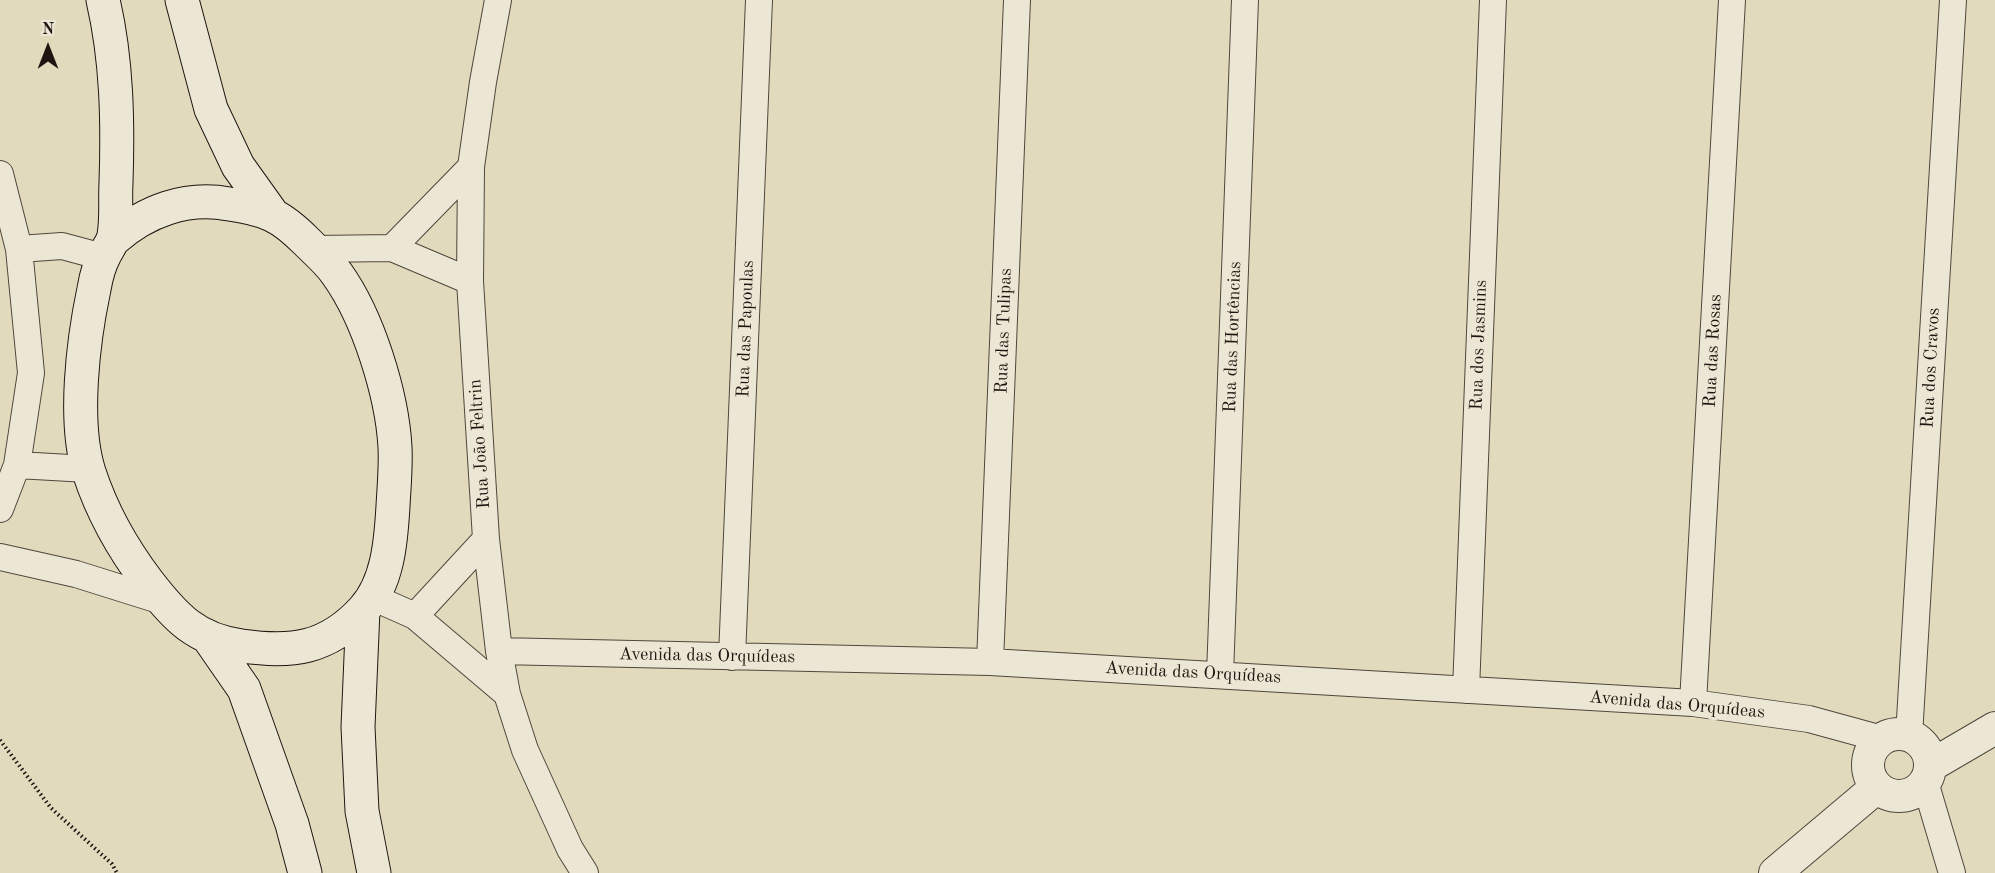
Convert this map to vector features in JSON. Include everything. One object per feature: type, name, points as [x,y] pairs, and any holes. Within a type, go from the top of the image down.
[{"type":"main road","points":[[103,0],[115,83],[117,148],[109,248],[97,276],[90,306],[83,372],[81,408],[88,469],[126,554],[162,601],[181,621],[208,638],[234,645],[271,650],[308,646],[330,638],[368,603],[378,588],[391,543],[395,447],[378,362],[358,310],[336,272],[296,231],[273,215],[242,206],[199,201],[154,212],[132,223],[109,248]]},
{"type":"main road","points":[[182,0],[211,109],[238,165],[273,215]]},
{"type":"main road","points":[[368,603],[358,728],[362,811],[374,873]]},
{"type":"main road","points":[[208,638],[244,689],[292,824],[304,873]]},
{"type":"street","name":"Rua João Feltrin","points":[[498,0],[471,168],[470,281],[486,539],[499,651],[507,694],[525,750],[570,849],[585,873]]},
{"type":"street","name":"Rua das Papoulas","points":[[732,657],[759,0]]},
{"type":"street","name":"Rua das Tulipas","points":[[990,662],[1017,0]]},
{"type":"street","name":"Rua das Hortências","points":[[1220,675],[1245,0]]},
{"type":"street","name":"Rua dos Jasmins","points":[[1466,690],[1493,0]]},
{"type":"street","name":"Rua das Rosas","points":[[1693,703],[1732,0]]},
{"type":"street","name":"Rua dos Cravos","points":[[1896,737],[1953,0]]},
{"type":"street","points":[[392,248],[471,168]]},
{"type":"street","points":[[0,174],[19,249],[31,373],[17,465],[0,509]]},
{"type":"street","points":[[19,249],[62,246],[109,248]]},
{"type":"street","points":[[314,249],[392,248],[470,281]]},
{"type":"street","points":[[17,465],[88,469]]},
{"type":"street","points":[[415,616],[486,539]]},
{"type":"street","points":[[0,557],[76,574],[162,601]]},
{"type":"street","points":[[368,603],[415,616],[507,694]]},
{"type":"street","name":"Avenida das Orquídeas","points":[[499,651],[990,662],[1693,703],[1809,719],[1896,737]]},
{"type":"street","points":[[1952,873],[1928,774],[1928,754],[1921,743],[1896,737],[1872,748],[1868,761],[1869,775],[1877,787],[1889,794],[1902,796],[1915,791],[1928,774],[1995,728]]},
{"type":"street","points":[[1775,873],[1877,787]]},
{"type":"path","points":[[0,740],[51,808],[112,864],[117,873]]}]
